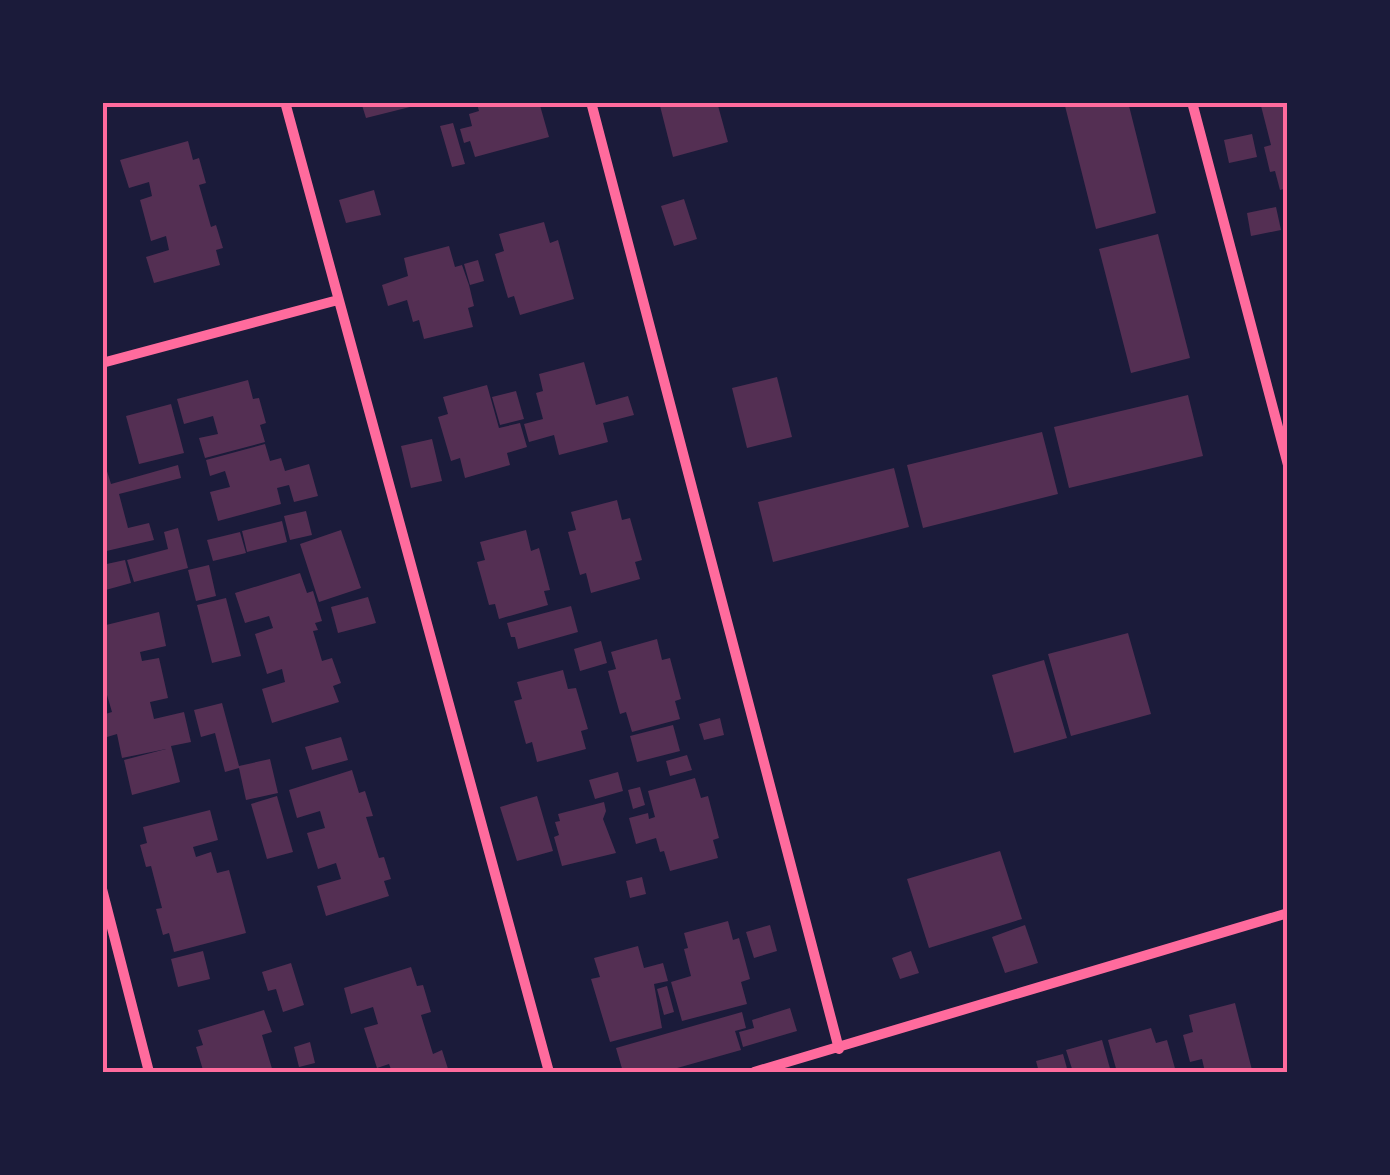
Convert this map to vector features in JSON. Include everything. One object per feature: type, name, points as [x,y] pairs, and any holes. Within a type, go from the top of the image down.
[{"type":"street","points":[[284,102],[549,1072]]},
{"type":"street","points":[[592,102],[838,1049]]},
{"type":"street","points":[[1192,102],[1288,465]]},
{"type":"street","points":[[102,363],[338,300]]},
{"type":"street","points":[[102,888],[148,1072]]},
{"type":"street","points":[[754,1072],[1288,913]]},
{"type":"building","points":[[361,102],[413,102],[414,106],[366,118]]},
{"type":"building","points":[[539,102],[549,137],[475,157],[470,141],[464,143],[460,129],[472,126],[469,114],[479,111],[477,104]]},
{"type":"building","points":[[659,102],[717,102],[728,142],[673,157]]},
{"type":"building","points":[[1064,102],[1128,102],[1156,213],[1096,229]]},
{"type":"building","points":[[1260,102],[1288,102],[1288,188],[1280,190],[1275,171],[1270,172],[1264,147],[1271,145]]},
{"type":"building","points":[[453,123],[465,164],[452,167],[440,126]]},
{"type":"building","points":[[1252,134],[1257,157],[1229,163],[1224,140]]},
{"type":"building","points":[[188,141],[193,160],[199,158],[206,183],[199,185],[211,227],[216,225],[223,248],[216,250],[220,265],[154,283],[146,257],[169,250],[166,236],[151,241],[140,200],[152,196],[149,182],[129,188],[120,160]]},
{"type":"building","points":[[374,190],[381,215],[346,223],[339,200]]},
{"type":"building","points":[[684,199],[697,239],[674,246],[661,206]]},
{"type":"building","points":[[1276,207],[1281,230],[1251,236],[1247,213]]},
{"type":"building","points":[[544,222],[550,243],[558,240],[574,299],[520,315],[514,296],[508,298],[495,254],[504,251],[499,234]]},
{"type":"building","points":[[1158,234],[1190,358],[1131,373],[1099,249]]},
{"type":"building","points":[[449,246],[455,267],[462,265],[469,285],[474,306],[468,308],[473,327],[424,339],[419,320],[413,322],[407,300],[388,306],[382,285],[408,276],[404,258]]},
{"type":"building","points":[[478,260],[484,281],[470,285],[464,264]]},
{"type":"building","points":[[584,362],[596,405],[628,396],[634,415],[603,423],[608,442],[559,455],[554,435],[529,442],[524,424],[543,419],[536,393],[543,391],[539,374]]},
{"type":"building","points":[[777,377],[792,437],[747,448],[732,388]]},
{"type":"building","points":[[248,380],[253,399],[259,398],[266,423],[260,425],[265,442],[205,458],[199,438],[218,434],[213,416],[184,424],[177,399]]},
{"type":"building","points":[[487,385],[499,428],[520,423],[527,447],[507,453],[510,465],[465,478],[460,458],[451,461],[438,417],[448,414],[443,397]]},
{"type":"building","points":[[516,391],[524,419],[500,425],[492,397]]},
{"type":"building","points":[[1188,395],[1203,456],[1069,488],[1054,427]]},
{"type":"building","points":[[171,404],[184,453],[139,464],[126,416]]},
{"type":"building","points":[[1042,432],[1058,494],[923,528],[907,465]]},
{"type":"building","points":[[432,439],[442,481],[411,488],[401,446]]},
{"type":"building","points":[[265,444],[270,461],[281,458],[285,471],[309,464],[318,496],[294,502],[289,485],[277,488],[281,504],[218,521],[210,492],[230,487],[225,471],[210,476],[206,460]]},
{"type":"building","points":[[102,455],[111,484],[178,465],[181,478],[119,494],[128,528],[149,523],[154,540],[102,552]]},
{"type":"building","points":[[894,468],[909,527],[773,562],[758,502]]},
{"type":"building","points":[[617,500],[622,520],[630,518],[642,560],[635,562],[640,579],[591,593],[586,573],[580,575],[568,532],[576,530],[571,512]]},
{"type":"building","points":[[306,511],[312,535],[290,540],[284,516]]},
{"type":"building","points":[[282,521],[287,542],[247,552],[242,531]]},
{"type":"building","points":[[178,528],[188,568],[134,582],[127,560],[168,549],[164,532]]},
{"type":"building","points":[[341,530],[361,588],[319,602],[300,544]]},
{"type":"building","points":[[526,530],[531,551],[539,548],[550,590],[544,591],[548,605],[499,619],[495,604],[489,605],[477,562],[485,560],[480,542]]},
{"type":"building","points":[[240,532],[246,553],[213,561],[207,540]]},
{"type":"building","points":[[125,560],[131,583],[102,591],[102,565]]},
{"type":"building","points":[[209,565],[216,596],[196,601],[188,570]]},
{"type":"building","points":[[300,573],[307,593],[313,591],[322,621],[315,623],[318,630],[313,631],[322,661],[332,658],[341,683],[333,686],[339,702],[272,723],[262,689],[285,682],[282,669],[267,674],[255,634],[273,628],[269,616],[245,623],[235,593]]},
{"type":"building","points":[[368,597],[376,623],[338,633],[331,607]]},
{"type":"building","points":[[226,598],[241,656],[212,663],[197,605]]},
{"type":"building","points":[[571,606],[578,632],[518,649],[507,623]]},
{"type":"building","points":[[159,612],[166,646],[140,652],[142,661],[159,658],[168,698],[150,702],[154,719],[184,712],[191,742],[171,746],[180,782],[132,795],[124,760],[166,749],[122,758],[117,734],[107,737],[102,715],[112,712],[102,678],[102,626]]},
{"type":"building","points":[[1128,633],[1151,714],[1071,736],[1048,654]]},
{"type":"building","points":[[657,639],[662,660],[670,658],[681,699],[675,701],[680,719],[632,732],[626,712],[620,714],[608,671],[616,669],[611,652]]},
{"type":"building","points":[[601,641],[607,663],[580,671],[574,649]]},
{"type":"building","points":[[1044,660],[1067,738],[1014,753],[992,675]]},
{"type":"building","points":[[563,670],[568,689],[576,688],[588,729],[581,731],[586,749],[537,762],[532,742],[526,744],[514,701],[522,699],[517,682]]},
{"type":"building","points":[[222,703],[239,766],[270,759],[278,793],[246,800],[239,768],[225,772],[215,733],[201,737],[194,710]]},
{"type":"building","points":[[720,718],[724,735],[704,740],[699,724]]},
{"type":"building","points":[[673,725],[680,751],[637,762],[630,736]]},
{"type":"building","points":[[341,737],[348,760],[312,770],[305,747]]},
{"type":"building","points":[[687,755],[692,770],[670,776],[666,761]]},
{"type":"building","points":[[352,770],[359,793],[365,791],[373,816],[366,817],[379,858],[384,857],[391,879],[384,881],[389,896],[326,916],[317,886],[341,879],[336,863],[318,869],[307,833],[325,828],[320,811],[297,818],[289,790]]},
{"type":"building","points":[[618,772],[623,791],[595,799],[589,780]]},
{"type":"building","points":[[695,778],[701,798],[708,796],[719,838],[713,840],[718,858],[670,871],[656,838],[636,844],[629,818],[648,813],[649,819],[655,817],[648,791]]},
{"type":"building","points":[[640,787],[645,805],[633,809],[628,790]]},
{"type":"building","points":[[277,796],[293,852],[267,859],[251,804]]},
{"type":"building","points":[[537,796],[553,851],[517,861],[500,807]]},
{"type":"building","points":[[604,802],[603,819],[616,853],[562,866],[554,837],[559,835],[555,822],[560,821],[558,814]]},
{"type":"building","points":[[210,810],[218,840],[193,847],[196,857],[211,852],[217,873],[229,870],[246,933],[174,952],[169,933],[163,935],[156,909],[162,908],[151,866],[146,867],[140,845],[147,843],[143,827]]},
{"type":"building","points":[[1000,851],[1022,919],[929,948],[907,879]]},
{"type":"building","points":[[642,877],[646,894],[630,898],[626,881]]},
{"type":"building","points":[[728,921],[733,940],[739,938],[750,979],[741,982],[747,1004],[682,1021],[671,982],[691,976],[684,933]]},
{"type":"building","points":[[770,925],[777,951],[754,958],[746,932]]},
{"type":"building","points":[[1025,925],[1038,963],[1005,973],[992,937]]},
{"type":"building","points":[[638,946],[644,968],[663,963],[668,981],[654,984],[662,1028],[610,1042],[591,979],[600,977],[594,958]]},
{"type":"building","points":[[203,951],[210,979],[178,987],[171,959]]},
{"type":"building","points":[[911,951],[919,973],[900,979],[892,958]]},
{"type":"building","points":[[291,963],[304,1005],[283,1012],[276,989],[268,991],[262,972]]},
{"type":"building","points":[[411,967],[417,986],[423,985],[431,1012],[421,1015],[433,1054],[442,1050],[449,1072],[392,1072],[389,1064],[377,1068],[364,1028],[378,1024],[373,1007],[351,1014],[344,988]]},
{"type":"building","points":[[667,986],[674,1012],[664,1015],[657,989]]},
{"type":"building","points":[[1235,1003],[1252,1070],[1205,1072],[1202,1059],[1190,1062],[1183,1035],[1193,1032],[1189,1015]]},
{"type":"building","points":[[790,1008],[797,1031],[743,1047],[739,1032],[754,1028],[752,1020]]},
{"type":"building","points":[[264,1010],[272,1032],[262,1035],[273,1072],[203,1070],[196,1047],[203,1045],[198,1030]]},
{"type":"building","points":[[742,1012],[746,1028],[735,1031],[741,1050],[663,1072],[623,1072],[616,1048]]},
{"type":"building","points":[[1151,1028],[1156,1043],[1167,1040],[1176,1072],[1117,1072],[1108,1040]]},
{"type":"building","points":[[1102,1040],[1111,1072],[1073,1072],[1066,1050]]},
{"type":"building","points":[[310,1042],[315,1063],[299,1067],[294,1047]]},
{"type":"building","points":[[1063,1054],[1068,1072],[1039,1072],[1036,1061]]}]
